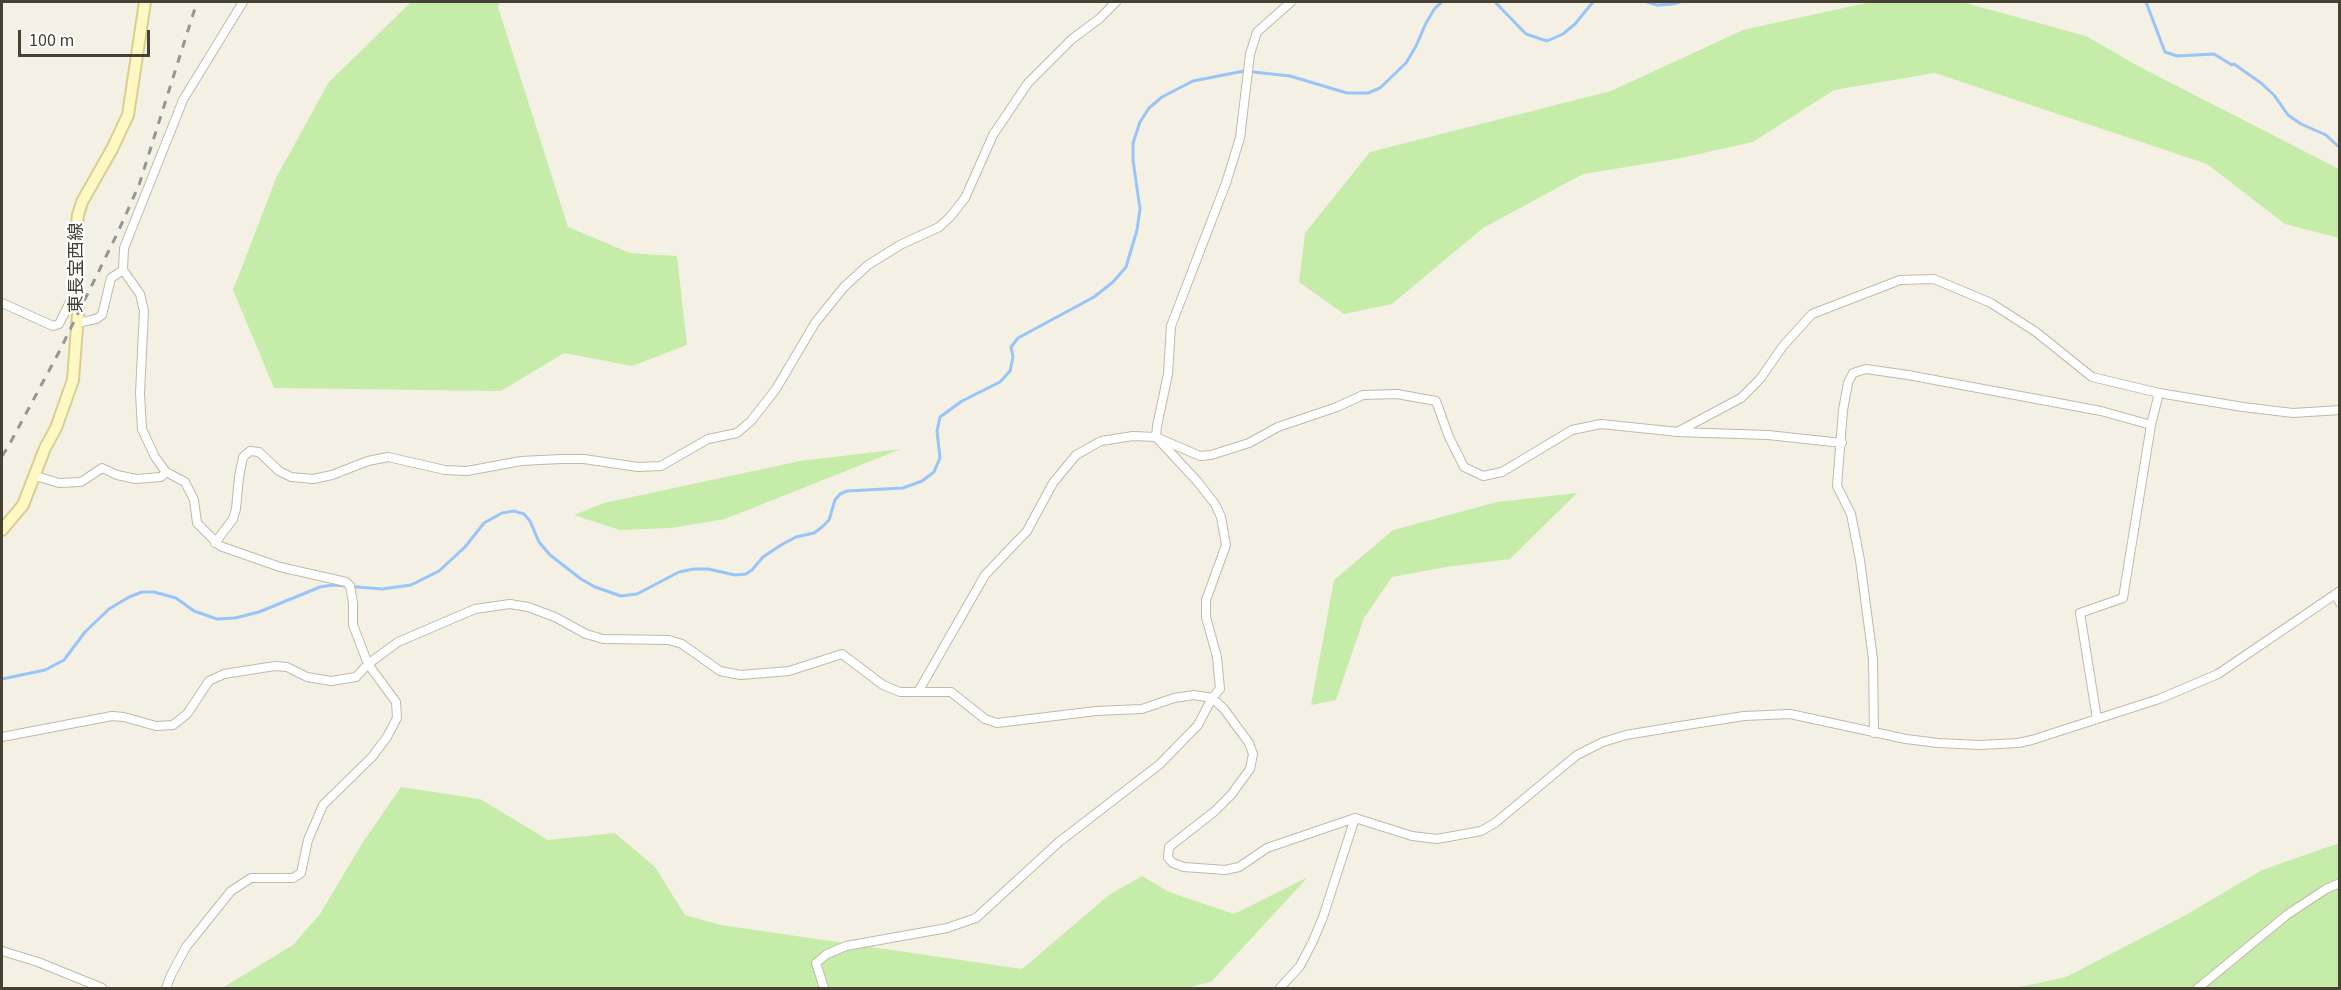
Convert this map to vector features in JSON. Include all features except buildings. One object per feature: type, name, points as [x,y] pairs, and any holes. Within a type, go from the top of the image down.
[{"type":"main road","name":"東長宝西線","points":[[2,530],[23,505],[45,448],[56,428],[73,380],[77,323],[78,286],[75,243],[78,215],[87,192],[112,149],[128,115],[145,2]]},
{"type":"street","points":[[166,988],[186,947],[231,891],[251,879],[293,878],[301,873],[308,840],[323,805],[372,757],[387,737],[397,718],[396,702],[368,664],[353,625],[353,603],[348,584],[269,563],[215,543],[197,523],[194,500],[185,482],[166,472],[155,457],[142,429],[140,393],[144,311],[140,294],[123,270],[123,254],[183,100],[243,2]]},
{"type":"street","points":[[215,543],[233,519],[238,477],[243,457],[250,451],[259,452],[269,464],[285,474],[313,479],[388,457],[445,470],[467,471],[522,461],[561,459],[584,459],[638,467],[661,466],[708,439],[737,433],[751,421],[776,389],[815,323],[844,287],[876,260],[900,245],[939,227],[951,217],[965,198],[993,135],[1028,83],[1072,39],[1099,19],[1116,2]]},
{"type":"street","points":[[1156,437],[1168,374],[1171,326],[1226,183],[1240,138],[1250,54],[1257,32],[1291,2]]},
{"type":"street","points":[[77,323],[96,319],[102,315],[111,278],[123,270]]},
{"type":"street","points":[[1678,432],[1741,398],[1760,379],[1783,346],[1812,314],[1900,280],[1934,279],[1991,303],[2036,333],[2092,377],[2159,393],[2293,413],[2340,410]]},
{"type":"street","points":[[2,303],[53,326],[59,324],[78,286]]},
{"type":"street","points":[[1874,733],[1873,659],[1860,560],[1851,514],[1837,486],[1843,410],[1848,383],[1853,373],[1866,369],[2101,411],[2151,425]]},
{"type":"street","points":[[2097,719],[2080,613],[2123,598],[2151,425],[2159,393]]},
{"type":"street","points":[[918,692],[985,575],[1027,531],[1053,483],[1076,455],[1101,441],[1133,436],[1156,437],[1200,456],[1211,455],[1249,443],[1278,427],[1337,407],[1363,395],[1397,394],[1436,401],[1449,437],[1464,467],[1483,476],[1502,472],[1572,430],[1601,424],[1678,432],[1768,435],[1842,443]]},
{"type":"street","points":[[824,988],[816,963],[827,954],[846,946],[947,928],[976,918],[1059,842],[1160,764],[1198,725],[1212,698],[1220,689],[1219,672],[1206,617],[1206,600],[1226,545],[1221,517],[1215,504],[1197,481],[1156,437]]},
{"type":"street","points":[[36,476],[59,483],[81,482],[102,468],[117,475],[136,479],[160,477],[166,472]]},
{"type":"street","points":[[2,737],[112,716],[156,726],[173,725],[187,714],[209,681],[224,674],[275,666],[287,667],[307,677],[332,681],[356,677],[368,664],[398,642],[448,618],[475,609],[510,604],[528,607],[555,617],[586,634],[603,639],[669,640],[682,644],[720,671],[741,675],[789,671],[842,654],[882,685],[900,692],[951,692],[985,719],[997,723],[1085,712],[1142,709],[1174,698],[1194,695],[1212,698],[1224,709],[1249,743],[1253,754],[1250,769],[1231,795],[1215,811],[1169,847],[1168,858],[1173,863],[1184,867],[1231,869],[1267,848],[1311,831],[1355,818],[1412,836],[1437,838],[1481,831],[1495,824],[1577,755],[1603,742],[1626,735],[1674,727],[1744,716],[1790,714],[1874,733],[1938,743],[2018,743],[2159,699],[2218,674],[2337,593],[2340,603]]},
{"type":"street","points":[[1280,988],[1290,979],[1313,941],[1355,818]]},
{"type":"street","points":[[2198,988],[2288,914],[2340,883]]},
{"type":"street","points":[[2,951],[38,962],[102,988]]},
{"type":"green space","points":[[411,2],[500,2],[498,7],[568,227],[630,253],[677,256],[687,345],[632,366],[564,353],[501,391],[274,388],[233,290],[277,176],[329,82]]},
{"type":"green space","points":[[1871,2],[1962,2],[2086,36],[2138,66],[2339,169],[2339,238],[2285,224],[2207,164],[1935,73],[1834,90],[1753,142],[1676,159],[1583,174],[1483,228],[1392,304],[1344,314],[1299,282],[1305,233],[1370,152],[1611,91],[1743,30]]},
{"type":"green space","points":[[901,449],[725,519],[671,528],[620,530],[574,515],[604,503],[800,461]]},
{"type":"green space","points":[[1577,493],[1510,559],[1392,577],[1364,618],[1336,700],[1311,705],[1334,580],[1393,530],[1497,502]]},
{"type":"green space","points":[[401,787],[480,799],[548,840],[615,833],[655,867],[685,915],[721,925],[1022,969],[1109,895],[1142,876],[1169,892],[1234,914],[1308,877],[1211,982],[1185,988],[222,988],[293,945],[320,914],[363,842]]},
{"type":"green space","points":[[2339,843],[2339,988],[2015,988],[2066,977],[2184,916],[2262,870]]},
{"type":"waterway","points":[[2,679],[45,670],[64,660],[85,632],[109,609],[142,592],[154,592],[176,598],[194,611],[217,619],[235,618],[259,612],[320,587],[333,585],[382,589],[411,585],[439,571],[465,547],[484,523],[502,513],[514,511],[524,514],[530,521],[539,542],[550,555],[581,579],[595,587],[621,596],[637,594],[679,572],[694,569],[708,569],[735,575],[746,574],[763,557],[781,545],[796,537],[814,533],[822,527],[829,520],[835,500],[840,494],[847,491],[903,488],[922,481],[934,472],[940,458],[937,431],[940,417],[962,401],[1000,382],[1010,371],[1013,357],[1011,347],[1018,338],[1094,297],[1113,282],[1126,267],[1137,230],[1140,209],[1133,143],[1140,122],[1149,108],[1162,97],[1193,81],[1244,71],[1290,76],[1347,93],[1368,93],[1380,88],[1406,63],[1426,23],[1435,8],[1442,2]]},
{"type":"waterway","points":[[1495,2],[1526,34],[1547,41],[1563,34],[1575,24],[1593,2]]},
{"type":"waterway","points":[[1647,2],[1657,5],[1680,2]]},
{"type":"waterway","points":[[2146,2],[2165,52],[2177,56],[2214,54],[2234,64],[2274,95],[2288,115],[2301,124],[2326,135],[2340,148]]},
{"type":"railway","points":[[2,456],[59,352],[139,185],[197,2]]}]
